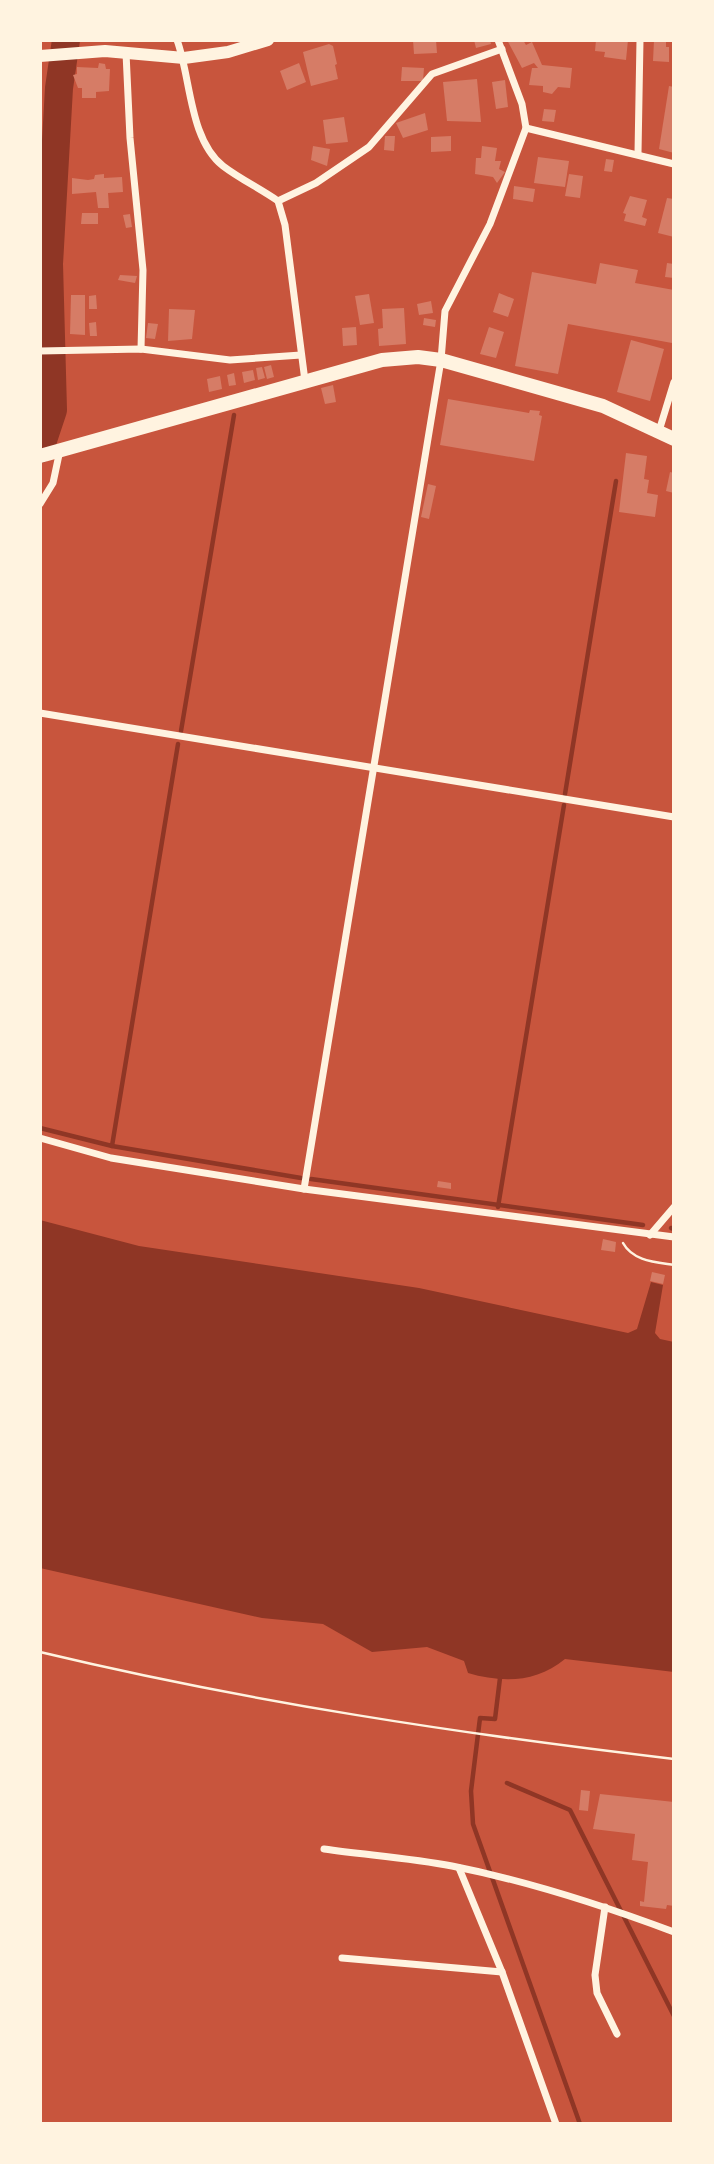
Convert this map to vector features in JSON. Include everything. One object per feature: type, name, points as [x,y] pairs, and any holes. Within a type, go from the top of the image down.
[{"type":"main road","points":[[40,56],[105,51],[184,58],[228,52],[268,40]]},
{"type":"main road","points":[[50,453],[382,360],[418,357],[441,360],[603,406],[674,439]]},
{"type":"street","points":[[177,40],[184,58],[200,133],[212,154],[222,166],[278,201],[285,225],[305,381]]},
{"type":"street","points":[[304,1189],[441,360],[445,311],[490,224],[526,128],[522,104],[498,40]]},
{"type":"street","points":[[638,153],[640,40]]},
{"type":"street","points":[[278,201],[316,183],[369,147],[432,74],[502,49]]},
{"type":"street","points":[[126,53],[130,138],[144,270],[141,349]]},
{"type":"street","points":[[526,128],[674,163]]},
{"type":"street","points":[[40,351],[141,349],[230,360],[301,355]]},
{"type":"street","points":[[659,431],[674,382]]},
{"type":"street","points":[[40,504],[53,483],[50,453]]},
{"type":"street","points":[[40,713],[674,817]]},
{"type":"street","points":[[40,1138],[111,1158],[304,1189],[674,1237]]},
{"type":"street","points":[[650,1235],[674,1207]]},
{"type":"street","points":[[324,1849],[502,1877],[607,1908],[674,1932]]},
{"type":"street","points":[[463,1869],[556,2124]]},
{"type":"street","points":[[607,1908],[595,1975],[597,1993],[617,2034]]},
{"type":"street","points":[[342,1958],[502,1972]]},
{"type":"path","points":[[623,1243],[629,1253],[645,1260],[674,1265]]},
{"type":"path","points":[[40,1652],[164,1682],[490,1736],[674,1759]]},
{"type":"shaded area","points":[[40,1220],[139,1246],[419,1288],[628,1333],[637,1329],[651,1282],[663,1285],[655,1333],[660,1339],[674,1342],[674,1672],[565,1659],[531,1677],[493,1678],[468,1673],[464,1661],[427,1647],[372,1652],[323,1624],[262,1618],[40,1568]]},
{"type":"building","points":[[413,40],[436,40],[437,53],[414,54]]},
{"type":"building","points":[[474,40],[490,40],[491,44],[476,48]]},
{"type":"building","points":[[507,40],[523,40],[526,45],[532,42],[542,65],[572,68],[570,88],[558,87],[552,94],[543,92],[543,86],[529,85],[532,68],[538,68],[534,63],[522,68]]},
{"type":"building","points":[[596,40],[628,40],[626,60],[604,57],[605,52],[595,51]]},
{"type":"building","points":[[654,40],[666,40],[669,62],[653,61]]},
{"type":"building","points":[[329,44],[333,46],[338,79],[311,86],[303,52]]},
{"type":"building","points":[[99,63],[110,69],[109,91],[96,92],[96,98],[82,98],[82,88],[78,88],[73,75],[77,74],[77,67],[98,68]]},
{"type":"building","points":[[299,63],[306,82],[287,90],[280,71]]},
{"type":"building","points":[[402,67],[424,68],[423,81],[401,81]]},
{"type":"building","points":[[477,79],[481,122],[447,121],[443,82]]},
{"type":"building","points":[[505,80],[508,107],[496,109],[492,82]]},
{"type":"building","points":[[669,86],[674,87],[674,153],[659,149]]},
{"type":"building","points":[[544,109],[556,110],[554,122],[542,121]]},
{"type":"building","points":[[425,113],[428,130],[403,138],[396,123]]},
{"type":"building","points":[[344,117],[348,142],[326,144],[323,120]]},
{"type":"building","points":[[385,136],[395,136],[394,151],[384,150]]},
{"type":"building","points":[[451,136],[451,151],[431,152],[431,137]]},
{"type":"building","points":[[313,146],[330,149],[327,166],[311,160]]},
{"type":"building","points":[[482,146],[497,148],[495,161],[501,161],[499,169],[505,172],[497,183],[493,177],[475,174],[476,158],[481,158]]},
{"type":"building","points":[[538,157],[569,161],[565,187],[534,183]]},
{"type":"building","points":[[606,159],[614,160],[612,172],[604,171]]},
{"type":"building","points":[[104,174],[104,178],[122,177],[123,192],[108,193],[109,208],[98,208],[96,192],[72,194],[72,178],[88,180],[94,179],[95,175]]},
{"type":"building","points":[[569,174],[583,176],[580,198],[565,196]]},
{"type":"building","points":[[514,186],[535,189],[533,202],[513,199]]},
{"type":"building","points":[[630,196],[647,200],[642,217],[647,219],[645,226],[624,221],[626,214],[623,213]]},
{"type":"building","points":[[667,198],[674,199],[674,237],[658,233]]},
{"type":"building","points":[[82,213],[98,213],[98,224],[81,224]]},
{"type":"building","points":[[130,214],[132,227],[126,228],[123,215]]},
{"type":"building","points":[[600,263],[638,270],[635,283],[674,290],[672,343],[568,324],[558,374],[515,366],[532,272],[596,284]]},
{"type":"building","points":[[667,263],[674,264],[674,278],[665,277]]},
{"type":"building","points":[[120,275],[137,276],[135,283],[118,280]]},
{"type":"building","points":[[499,293],[514,299],[508,317],[493,312]]},
{"type":"building","points":[[369,294],[374,323],[360,325],[355,296]]},
{"type":"building","points":[[71,295],[85,295],[85,335],[70,334]]},
{"type":"building","points":[[96,295],[97,309],[89,309],[89,296]]},
{"type":"building","points":[[431,301],[433,313],[419,315],[417,304]]},
{"type":"building","points":[[404,308],[406,344],[379,346],[378,329],[383,328],[382,309]]},
{"type":"building","points":[[169,309],[195,310],[192,339],[168,341]]},
{"type":"building","points":[[424,318],[436,320],[435,327],[423,325]]},
{"type":"building","points":[[96,322],[97,336],[90,336],[89,323]]},
{"type":"building","points":[[148,323],[158,324],[155,339],[146,338]]},
{"type":"building","points":[[356,327],[357,345],[343,346],[342,328]]},
{"type":"building","points":[[489,327],[504,332],[496,358],[480,354]]},
{"type":"building","points":[[631,340],[664,349],[650,401],[617,392]]},
{"type":"building","points":[[271,365],[274,377],[267,379],[264,367]]},
{"type":"building","points":[[262,367],[265,378],[258,380],[256,368]]},
{"type":"building","points":[[253,370],[255,380],[244,383],[242,372]]},
{"type":"building","points":[[234,373],[236,385],[229,386],[227,375]]},
{"type":"building","points":[[220,376],[222,389],[209,392],[207,379]]},
{"type":"building","points":[[333,385],[336,402],[325,404],[321,388]]},
{"type":"building","points":[[448,399],[529,413],[530,410],[540,411],[539,415],[542,416],[534,461],[440,445]]},
{"type":"building","points":[[626,453],[647,456],[644,479],[649,480],[647,493],[658,495],[655,517],[619,512]]},
{"type":"building","points":[[670,472],[674,473],[674,493],[666,491]]},
{"type":"building","points":[[428,484],[436,486],[429,519],[421,517]]},
{"type":"building","points":[[438,1181],[451,1183],[451,1189],[437,1187]]},
{"type":"building","points":[[603,1239],[616,1242],[615,1252],[601,1250]]},
{"type":"building","points":[[652,1272],[665,1275],[663,1284],[650,1281]]},
{"type":"building","points":[[581,1790],[590,1791],[588,1811],[579,1810]]},
{"type":"building","points":[[600,1794],[674,1802],[674,1906],[667,1905],[666,1909],[640,1906],[640,1901],[644,1902],[648,1862],[632,1860],[635,1834],[593,1829]]},
{"type":"waterway","points":[[40,449],[53,410],[49,264],[59,88],[66,40]]},
{"type":"waterway","points":[[181,731],[234,415]]},
{"type":"waterway","points":[[565,794],[616,481]]},
{"type":"waterway","points":[[112,1146],[178,744]]},
{"type":"waterway","points":[[498,1207],[564,805]]},
{"type":"waterway","points":[[40,1128],[112,1146],[301,1178]]},
{"type":"waterway","points":[[311,1179],[643,1225]]},
{"type":"waterway","points":[[500,1678],[495,1719],[480,1718],[471,1791],[473,1824],[580,2124]]},
{"type":"waterway","points":[[507,1783],[570,1810],[674,2016]]}]
